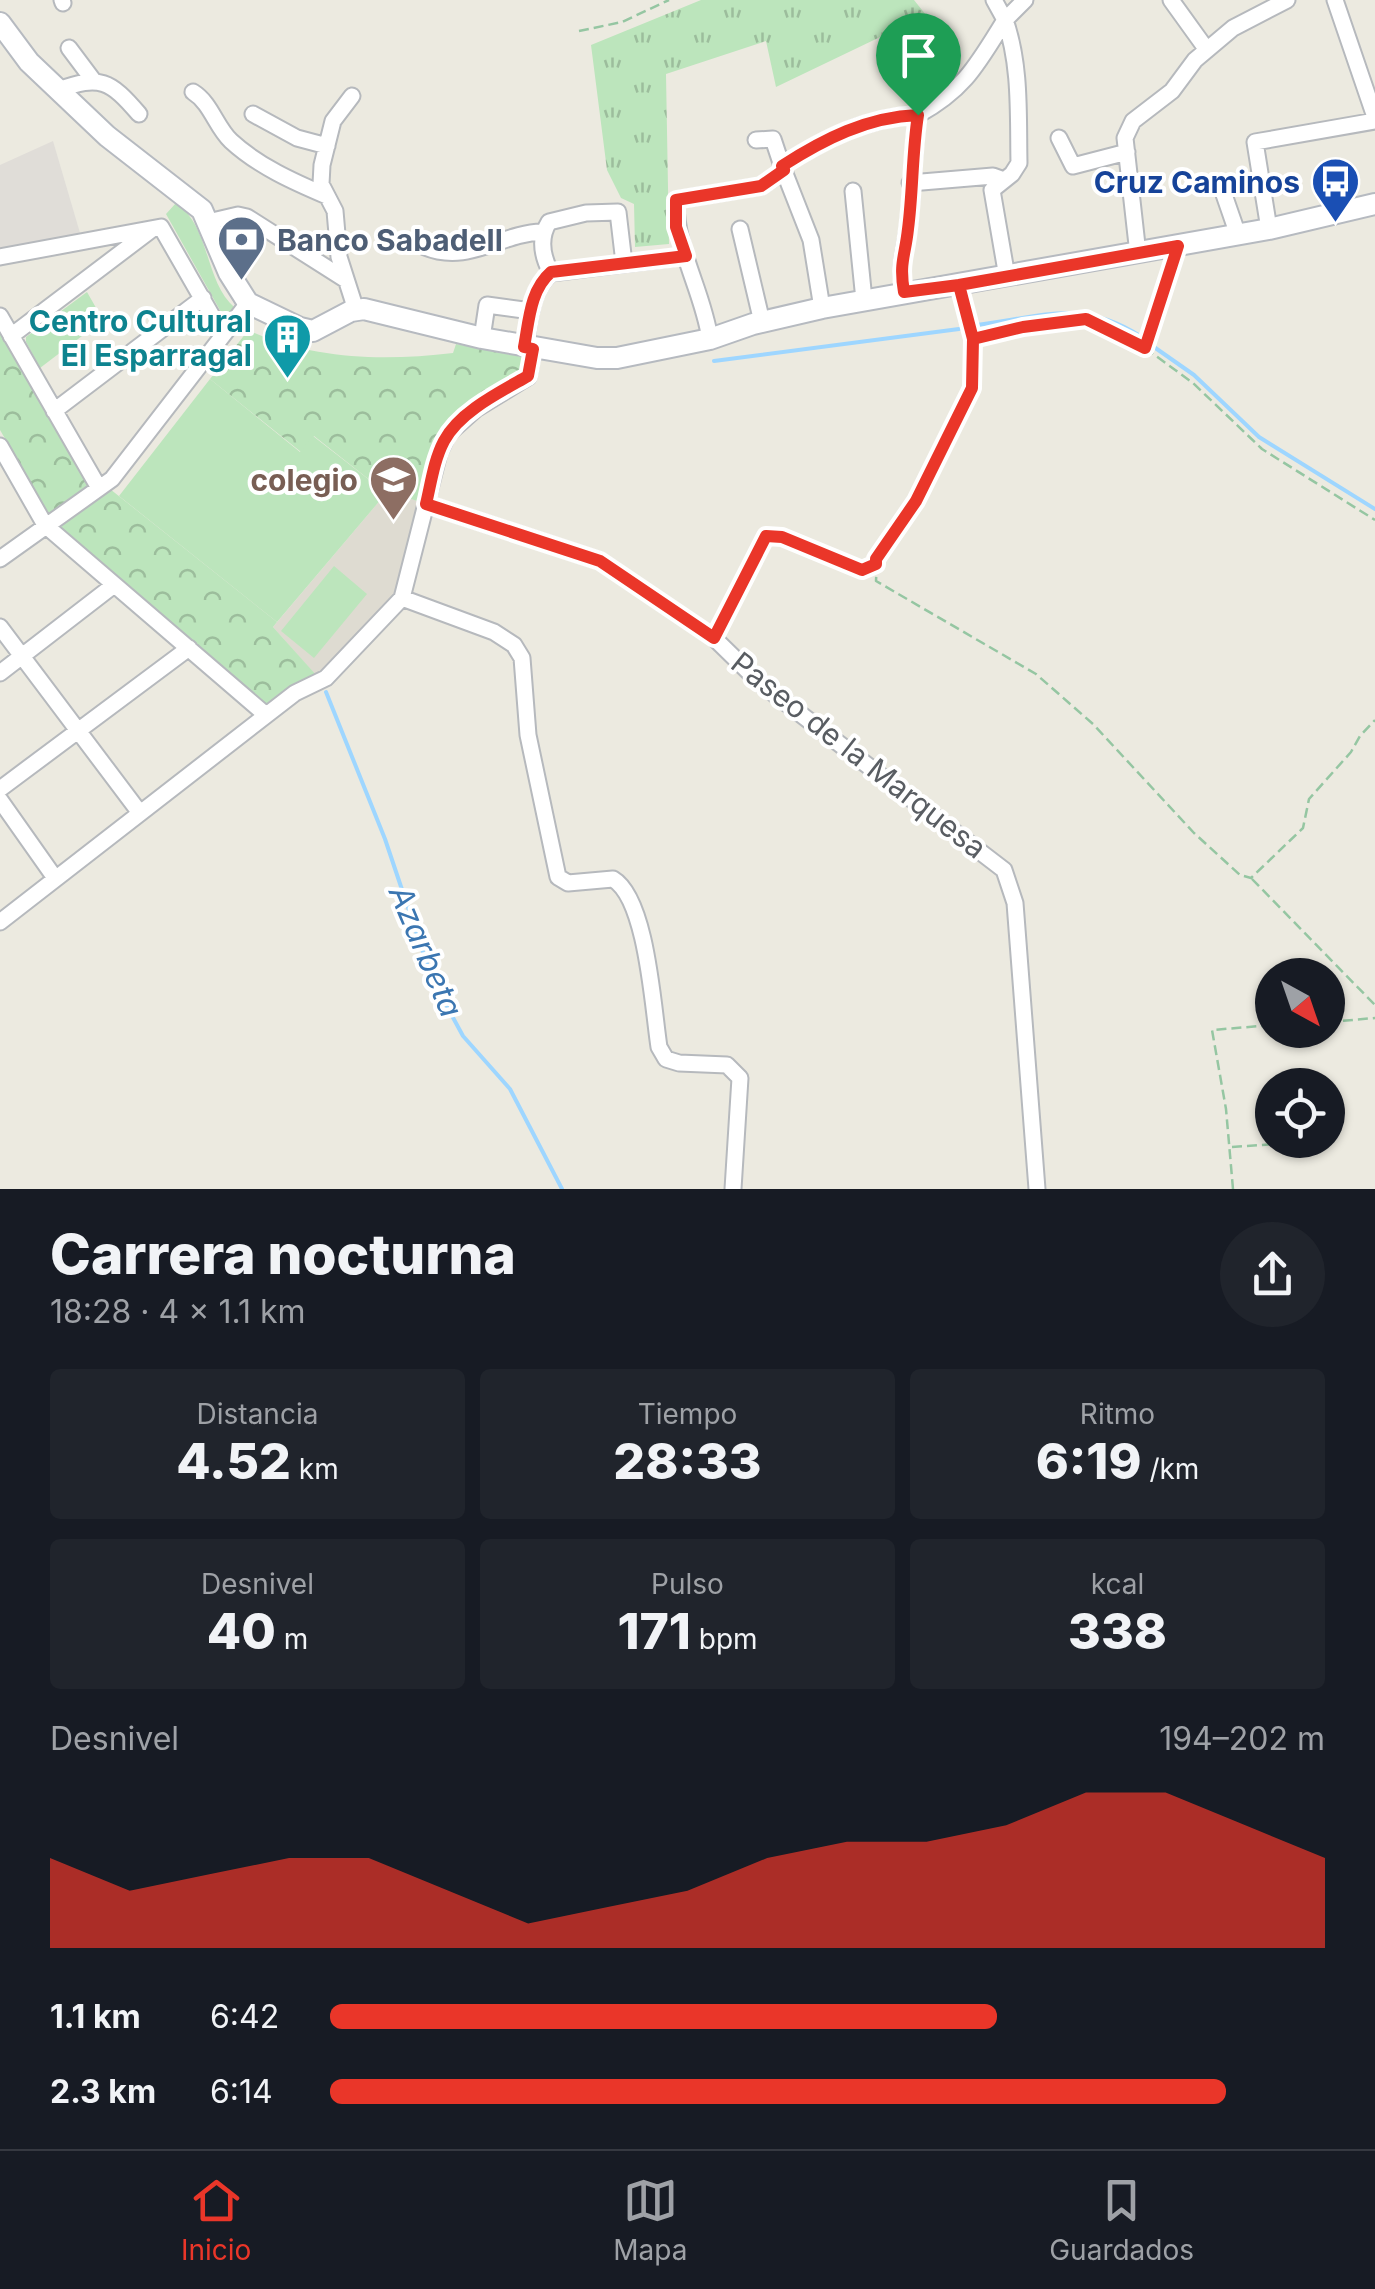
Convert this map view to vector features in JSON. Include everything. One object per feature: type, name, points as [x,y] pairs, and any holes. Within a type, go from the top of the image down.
[{"type":"main road","points":[[3,37],[137,162],[194,202],[248,302],[313,331],[351,295],[382,312],[482,338],[576,356],[617,358],[710,339],[822,308],[1269,230],[1375,204]]},
{"type":"street","points":[[994,0],[1012,39],[1017,78],[1019,163],[992,190],[1006,277]]},
{"type":"street","points":[[710,339],[706,309],[676,227],[676,200],[761,186],[822,140],[889,116],[918,115],[948,99],[965,82],[1005,20],[1024,0]]},
{"type":"street","points":[[1171,0],[1206,50]]},
{"type":"street","points":[[1138,254],[1125,138],[1133,121],[1172,92],[1194,60],[1233,28],[1287,0]]},
{"type":"street","points":[[1269,230],[1255,142],[1375,119],[1335,0]]},
{"type":"street","points":[[69,48],[93,80],[114,90],[139,114]]},
{"type":"street","points":[[58,90],[93,80]]},
{"type":"street","points":[[193,92],[202,98],[228,139],[249,156],[327,196]]},
{"type":"street","points":[[351,295],[334,227],[335,211],[321,184],[333,121],[352,96]]},
{"type":"street","points":[[253,114],[297,138],[326,146]]},
{"type":"street","points":[[904,292],[899,264],[908,230],[918,115]]},
{"type":"street","points":[[756,140],[773,138],[811,240],[822,308]]},
{"type":"street","points":[[1060,138],[1073,166],[1127,152]]},
{"type":"street","points":[[910,184],[993,176],[1004,180]]},
{"type":"street","points":[[1220,183],[1238,235]]},
{"type":"street","points":[[853,191],[864,300]]},
{"type":"street","points":[[551,272],[545,262],[542,232],[548,222],[586,213],[618,212],[624,263]]},
{"type":"street","points":[[208,222],[238,215],[252,232],[351,295]]},
{"type":"street","points":[[0,257],[155,227],[166,232],[223,335]]},
{"type":"street","points":[[12,336],[155,227]]},
{"type":"street","points":[[740,228],[762,322]]},
{"type":"street","points":[[426,247],[439,253],[467,252],[542,232]]},
{"type":"street","points":[[0,922],[295,693],[322,681],[402,598],[439,453],[448,434],[476,408],[528,376],[531,311],[542,280],[551,272],[686,256]]},
{"type":"street","points":[[54,411],[202,298]]},
{"type":"street","points":[[0,559],[112,479],[248,302]]},
{"type":"street","points":[[482,338],[486,305],[531,311]]},
{"type":"street","points":[[0,316],[99,488]]},
{"type":"street","points":[[1,448],[45,525],[266,715]]},
{"type":"street","name":"Paseo de la Marquesa","points":[[426,504],[600,561],[714,638],[760,683],[1004,870],[1016,903],[1037,1189]]},
{"type":"street","points":[[0,673],[114,585]]},
{"type":"street","points":[[402,598],[494,632],[519,652],[528,735],[558,877],[568,883],[608,878],[622,885],[642,937],[662,1054],[672,1062],[726,1065],[735,1069],[740,1078],[733,1189]]},
{"type":"street","points":[[0,628],[140,814]]},
{"type":"street","points":[[0,789],[189,648]]},
{"type":"street","points":[[0,800],[55,878]]},
{"type":"path","points":[[579,31],[622,22],[669,0]]},
{"type":"path","points":[[1145,348],[1178,246]]},
{"type":"path","points":[[959,285],[973,339],[972,388],[916,501],[876,559],[876,581],[1036,674],[1093,724],[1194,834],[1240,875],[1251,878],[1375,1006]]},
{"type":"path","points":[[973,339],[1023,327],[1086,319],[1145,348],[1193,383],[1262,449],[1375,520]]},
{"type":"path","points":[[714,638],[766,536],[782,537],[862,570],[876,564]]},
{"type":"path","points":[[1251,878],[1303,828],[1309,799],[1375,720]]},
{"type":"path","points":[[1345,1021],[1375,1018]]},
{"type":"path","points":[[1234,1189],[1212,1030],[1255,1027]]},
{"type":"path","points":[[1231,1148],[1255,1146]]},
{"type":"shaded area","points":[[53,141],[80,233],[0,250],[0,165]]},
{"type":"shaded area","points":[[388,491],[420,502],[395,596],[319,679],[273,627]]},
{"type":"green space","points":[[701,0],[914,0],[926,15],[776,87],[766,41],[666,74],[669,244],[635,247],[634,204],[621,198],[607,170],[591,45]]},
{"type":"green space","points":[[176,203],[196,226],[218,284],[235,308],[228,317],[221,312],[166,214]]},
{"type":"green space","points":[[87,292],[103,320],[40,368],[26,337]]},
{"type":"green space","points":[[0,330],[89,486],[49,514],[0,430]]},
{"type":"green space","points":[[246,333],[301,348],[351,356],[453,353],[456,344],[523,357],[521,373],[466,408],[420,502],[381,489],[314,436],[301,452],[210,379]]},
{"type":"green space","points":[[210,379],[300,452],[313,436],[388,491],[277,622],[119,496]]},
{"type":"green space","points":[[110,489],[277,622],[273,627],[317,676],[298,683],[267,707],[61,531],[62,523]]},
{"type":"green space","points":[[334,566],[367,594],[314,658],[281,631]]},
{"type":"waterway","points":[[977,325],[1041,315],[1080,314],[1119,324],[1140,336]]},
{"type":"waterway","points":[[714,361],[959,329]]},
{"type":"waterway","points":[[1154,347],[1194,375],[1259,437],[1375,509]]},
{"type":"waterway","name":"Azarbeta","points":[[326,692],[385,839],[432,979],[463,1036],[510,1089],[562,1189]]},
{"type":"place","name":"Cruz Caminos","points":[[1335,224]]},
{"type":"place","name":"Banco Sabadell","points":[[242,282]]},
{"type":"place","name":"Centro Cultural El Esparragal","points":[[287,380]]},
{"type":"place","name":"colegio","points":[[393,522]]},
{"type":"route","points":[[918,115],[889,116],[822,140],[782,166],[784,170],[761,186],[676,200],[676,227],[686,256],[551,272],[542,280],[533,300],[524,347],[533,349],[528,376],[476,408],[448,434],[426,504],[600,561],[714,638],[766,536],[782,537],[862,570],[876,564],[916,501],[972,388],[973,339],[959,285],[1178,246],[1145,348],[1086,319],[1023,327],[973,339],[959,285],[904,292],[899,264],[908,230],[918,115]]}]
